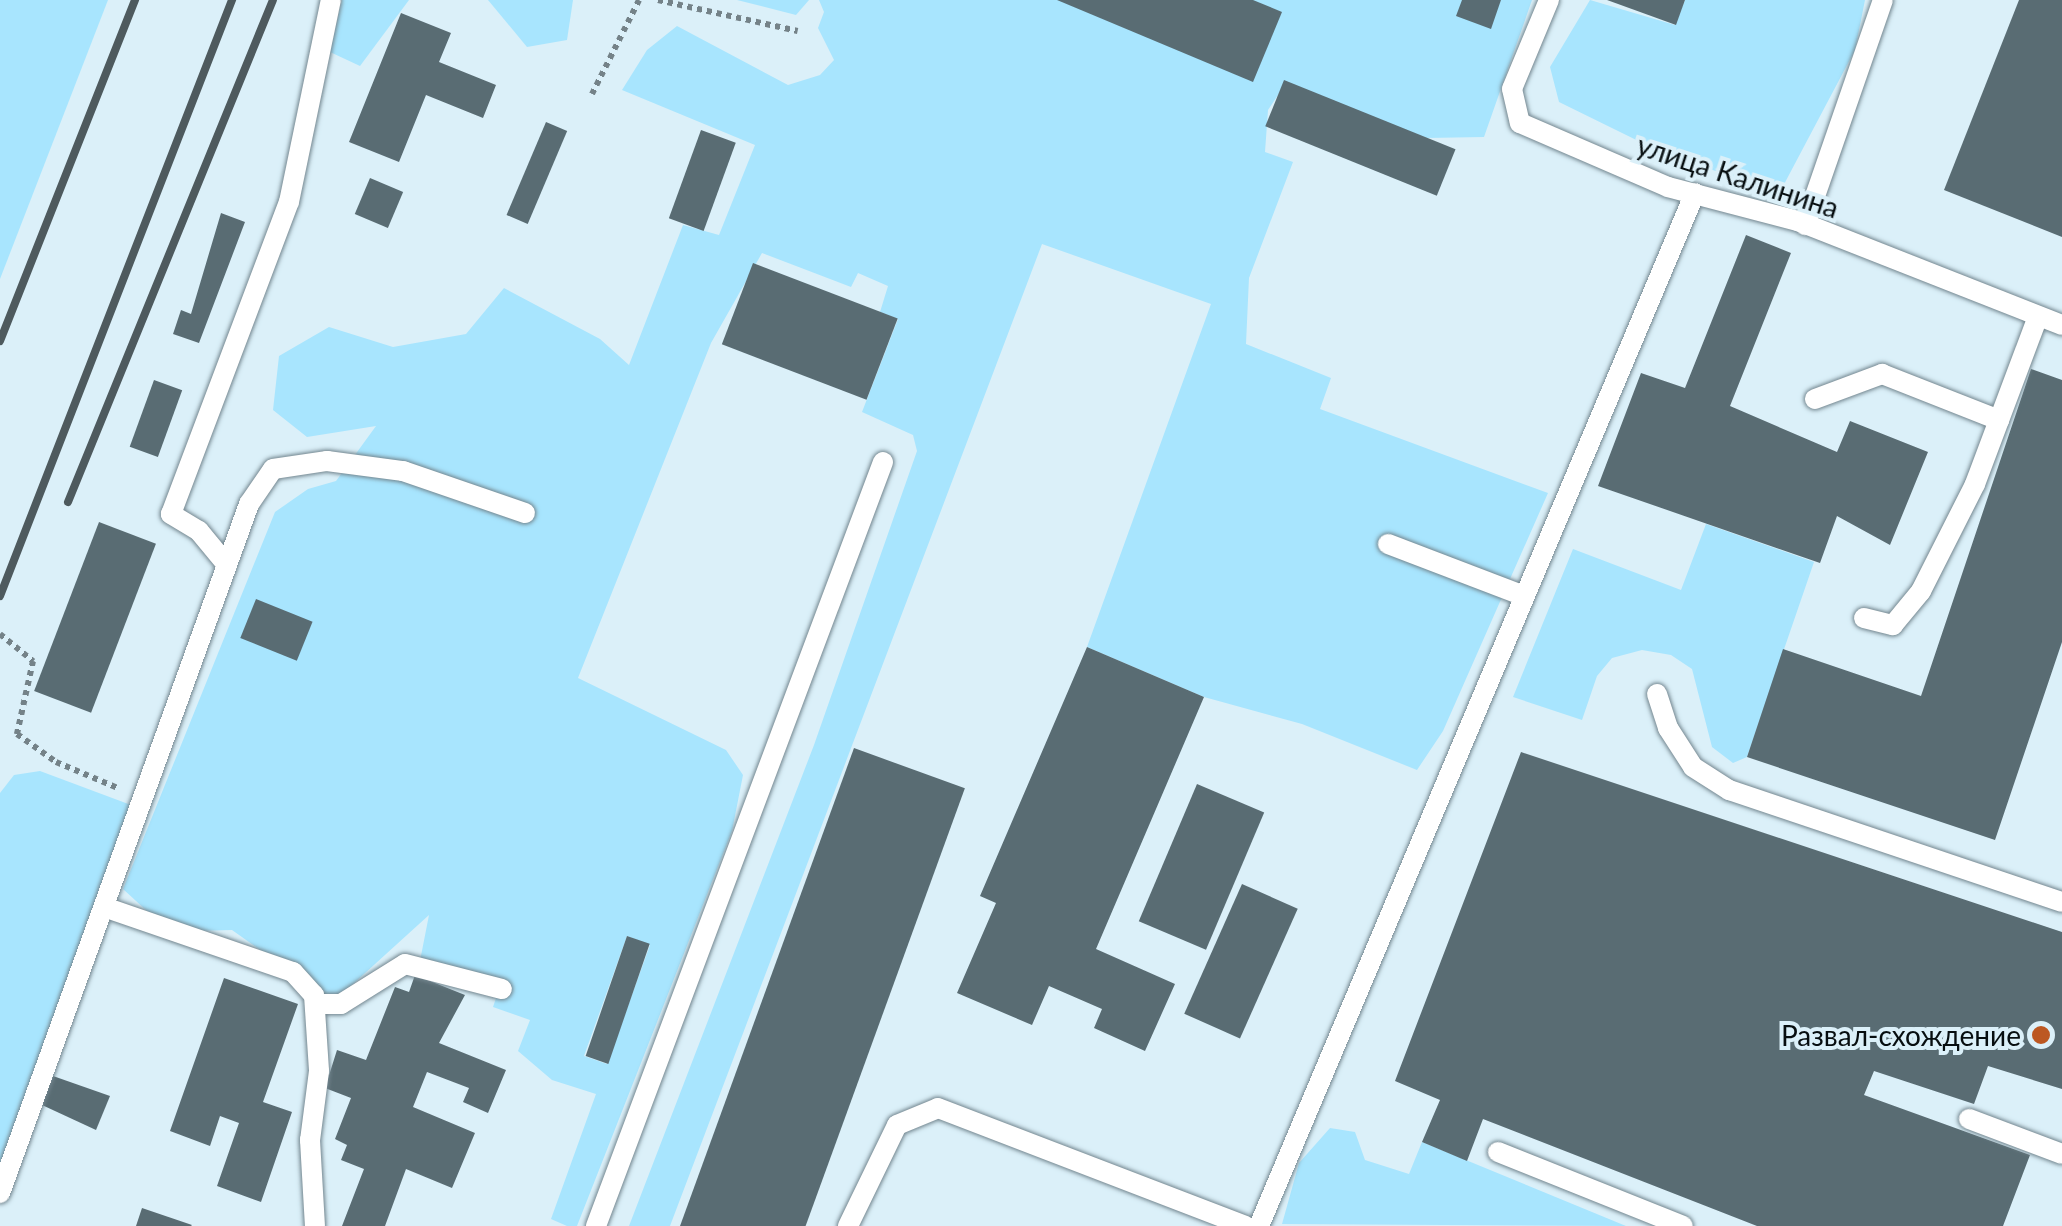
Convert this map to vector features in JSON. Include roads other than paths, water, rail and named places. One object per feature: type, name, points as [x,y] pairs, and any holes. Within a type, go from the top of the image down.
[{"type":"lane","points":[[228,565],[199,532],[171,514],[289,202],[331,0]]},
{"type":"lane","name":"улица Калинина","points":[[1549,0],[1512,89],[1520,123],[1694,193],[1804,224],[2062,325]]},
{"type":"lane","points":[[1804,224],[1883,0]]},
{"type":"lane","points":[[1259,1226],[1694,193]]},
{"type":"lane","points":[[1864,618],[1893,625],[1921,591],[1975,484],[2038,316]]},
{"type":"lane","points":[[1815,399],[1882,374],[1999,420]]},
{"type":"lane","points":[[0,1193],[249,504],[273,469],[327,461],[402,470],[524,514]]},
{"type":"lane","points":[[596,1226],[883,462]]},
{"type":"lane","points":[[1388,544],[1524,596]]},
{"type":"lane","points":[[1657,694],[1668,728],[1693,767],[1728,790],[2062,902]]},
{"type":"lane","points":[[104,907],[293,972],[315,1004],[319,1070],[310,1140],[315,1226]]},
{"type":"lane","points":[[315,1004],[341,1004],[405,964],[502,988]]},
{"type":"lane","points":[[848,1226],[897,1125],[938,1108],[1245,1226]]},
{"type":"lane","points":[[1969,1119],[2062,1154]]},
{"type":"lane","points":[[1498,1152],[1684,1226]]},
{"type":"railway","points":[[0,341],[135,0]]},
{"type":"railway","points":[[0,596],[232,0]]},
{"type":"railway","points":[[68,502],[273,0]]},
{"type":"place","name":"Развал-схождение","points":[[2041,1035]]}]
